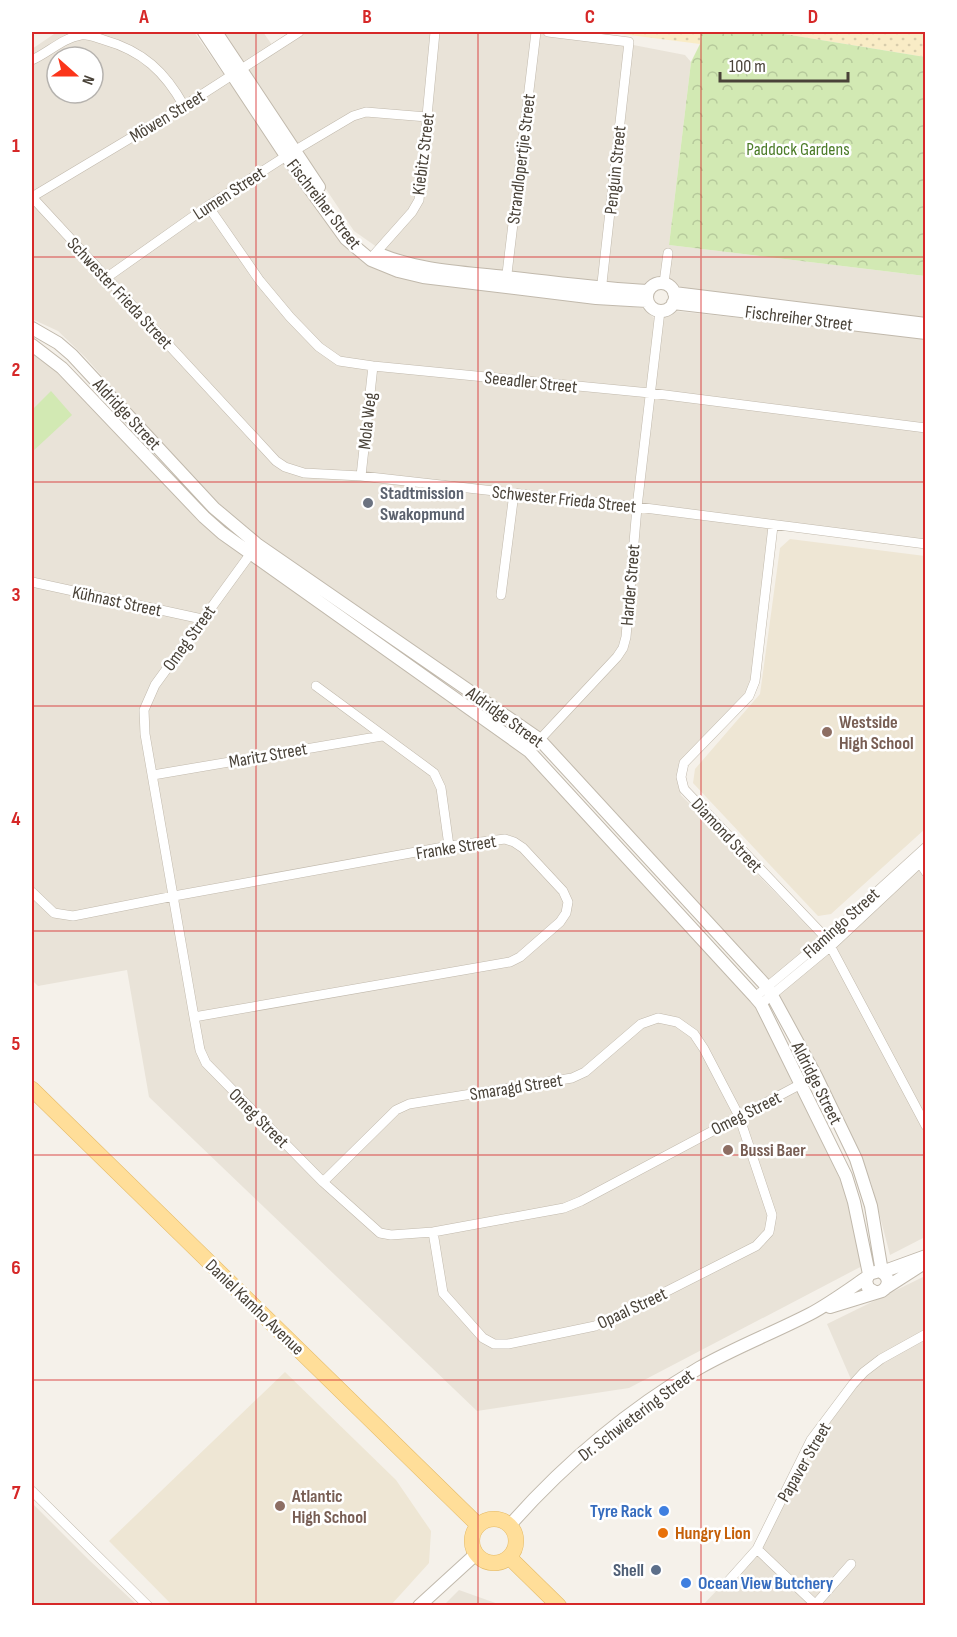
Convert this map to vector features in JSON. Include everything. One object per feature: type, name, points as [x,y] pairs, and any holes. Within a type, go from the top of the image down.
[{"type":"main road","name":"Daniel Kamho Avenue","points":[[32,1089],[478,1525]]},
{"type":"main road","points":[[494,1518],[505,1521],[510,1526],[516,1540],[514,1550],[509,1557],[501,1562],[489,1563],[476,1554],[472,1545],[472,1537],[478,1525],[494,1518]]},
{"type":"main road","points":[[509,1557],[559,1605]]},
{"type":"street","name":"Fischreiher Street","points":[[204,32],[237,72]]},
{"type":"street","name":"Fischreiher Street","points":[[216,32],[237,72],[290,154],[354,236],[373,256],[432,270],[506,282],[601,294],[647,296]]},
{"type":"street","name":"Möwen Street","points":[[32,197],[184,106],[299,32]]},
{"type":"street","name":"Kiebitz Street","points":[[373,256],[412,212],[419,200],[435,32]]},
{"type":"street","name":"Strandlopertjie Street","points":[[506,282],[536,32]]},
{"type":"street","name":"Penguin Street","points":[[548,32],[629,42],[601,294]]},
{"type":"street","points":[[32,60],[58,44],[84,33],[108,41],[148,61],[172,85],[184,106]]},
{"type":"street","name":"Lumen Street","points":[[106,278],[208,206],[353,116],[366,112],[427,117]]},
{"type":"street","name":"Schwester Frieda Street","points":[[32,197],[276,461],[285,467],[304,472],[362,476],[637,507],[926,544]]},
{"type":"street","name":"Seeadler Street","points":[[208,206],[260,282],[319,347],[339,361],[650,393],[926,428]]},
{"type":"street","points":[[664,283],[668,253]]},
{"type":"street","points":[[664,283],[671,288],[674,298],[668,309],[660,311],[650,307],[647,296],[653,285],[664,283]]},
{"type":"street","name":"Fischreiher Street","points":[[674,298],[926,324]]},
{"type":"street","name":"Fischreiher Street","points":[[674,298],[926,333]]},
{"type":"street","name":"Harder Street","points":[[529,751],[623,648],[660,311]]},
{"type":"street","name":"Aldridge Street","points":[[32,328],[58,343],[72,355],[254,550],[529,751],[758,1001],[846,1176],[873,1275]]},
{"type":"street","name":"Aldridge Street","points":[[32,345],[62,368],[204,517],[539,739],[770,992],[816,1076],[865,1183],[871,1206],[873,1275]]},
{"type":"street","name":"Mola Weg","points":[[362,476],[373,366]]},
{"type":"street","points":[[170,482],[180,471]]},
{"type":"street","points":[[501,595],[514,493]]},
{"type":"street","name":"Diamond Street","points":[[772,526],[755,681],[749,696],[684,763],[681,777],[684,789],[828,942],[926,1126]]},
{"type":"street","name":"Omeg Street","points":[[254,550],[155,685],[144,710],[145,734],[200,1050],[206,1063],[323,1182],[380,1233],[391,1235],[433,1232],[564,1208],[816,1076]]},
{"type":"street","name":"Kühnast Street","points":[[32,582],[202,620]]},
{"type":"street","points":[[316,686],[434,773],[441,788],[448,846]]},
{"type":"street","name":"Maritz Street","points":[[153,775],[382,736]]},
{"type":"street","name":"Franke Street","points":[[32,892],[54,913],[73,916],[448,846],[505,839],[514,842],[563,891],[568,902],[566,913],[560,922],[520,957],[510,962],[194,1017]]},
{"type":"street","name":"Flamingo Street","points":[[758,1001],[828,942],[920,858],[926,847]]},
{"type":"street","points":[[920,858],[926,872]]},
{"type":"street","name":"Smaragd Street","points":[[323,1182],[396,1110],[409,1104],[572,1078],[585,1072],[641,1024],[658,1018],[677,1022],[694,1034],[739,1116]]},
{"type":"street","name":"Opaal Street","points":[[433,1232],[443,1293],[483,1338],[494,1344],[508,1344],[595,1326],[756,1246],[769,1232],[772,1215],[739,1116]]},
{"type":"street","name":"Dr. Schwietering Street","points":[[510,1526],[549,1482],[651,1399],[701,1367],[811,1313],[873,1275],[926,1256]]},
{"type":"street","points":[[887,1287],[887,1277],[873,1275],[868,1288],[875,1292],[882,1291],[926,1262]]},
{"type":"street","name":"Dr. Schwietering Street","points":[[811,1313],[875,1292]]},
{"type":"street","name":"Papaver Street","points":[[724,1586],[757,1549],[811,1440],[853,1384],[881,1359],[926,1334]]},
{"type":"street","points":[[32,1491],[148,1605]]},
{"type":"street","points":[[757,1549],[815,1605],[851,1564]]},
{"type":"street","points":[[419,1605],[476,1554]]},
{"type":"shaded area","points":[[57,32],[194,32],[342,244],[366,262],[390,274],[427,284],[642,308],[654,318],[662,319],[675,311],[925,338],[925,540],[770,520],[751,680],[745,696],[678,777],[681,795],[820,939],[770,983],[538,734],[261,542],[217,506],[85,357],[58,331],[32,319],[32,49]]},
{"type":"shaded area","points":[[221,32],[263,32],[277,52],[307,32],[535,32],[623,43],[685,55],[691,62],[669,245],[925,276],[925,320],[678,291],[668,282],[657,282],[643,291],[433,266],[384,252],[354,231]]},
{"type":"shaded area","points":[[32,352],[61,373],[193,513],[251,561],[524,754],[753,1000],[795,1082],[846,1192],[866,1264],[629,1388],[477,1411],[149,1097],[127,970],[38,986],[32,980]]},
{"type":"shaded area","name":"Westside High School","points":[[790,539],[925,556],[925,829],[831,914],[818,916],[693,783],[695,769],[760,694],[780,548]]},
{"type":"shaded area","points":[[925,862],[925,1237],[890,1255],[871,1182],[778,995]]},
{"type":"shaded area","points":[[925,1276],[925,1605],[702,1606],[756,1549],[800,1461],[853,1384],[827,1324]]},
{"type":"shaded area","name":"Atlantic High School","points":[[285,1372],[396,1480],[431,1531],[429,1563],[391,1605],[172,1605],[109,1541]]},
{"type":"shaded area","points":[[32,1503],[89,1560],[137,1605],[32,1605]]},
{"type":"shaded area","points":[[459,1590],[501,1605],[444,1605]]},
{"type":"sand","points":[[606,32],[701,32],[700,44]]},
{"type":"sand","points":[[772,32],[925,32],[925,57]]},
{"type":"green space","name":"Paddock Gardens","points":[[701,32],[772,32],[925,57],[925,276],[669,245],[691,62],[700,44]]},
{"type":"green space","points":[[51,391],[72,415],[32,452],[32,410]]},
{"type":"place","name":"Stadtmission Swakopmund","points":[[368,503]]},
{"type":"place","name":"Westside High School","points":[[827,732]]},
{"type":"place","name":"Bussi Baer","points":[[728,1150]]},
{"type":"place","name":"Atlantic High School","points":[[280,1506]]},
{"type":"place","name":"Tyre Rack","points":[[664,1511]]},
{"type":"place","name":"Hungry Lion","points":[[663,1533]]},
{"type":"place","name":"Shell","points":[[656,1570]]},
{"type":"place","name":"Ocean View Butchery","points":[[686,1583]]}]
